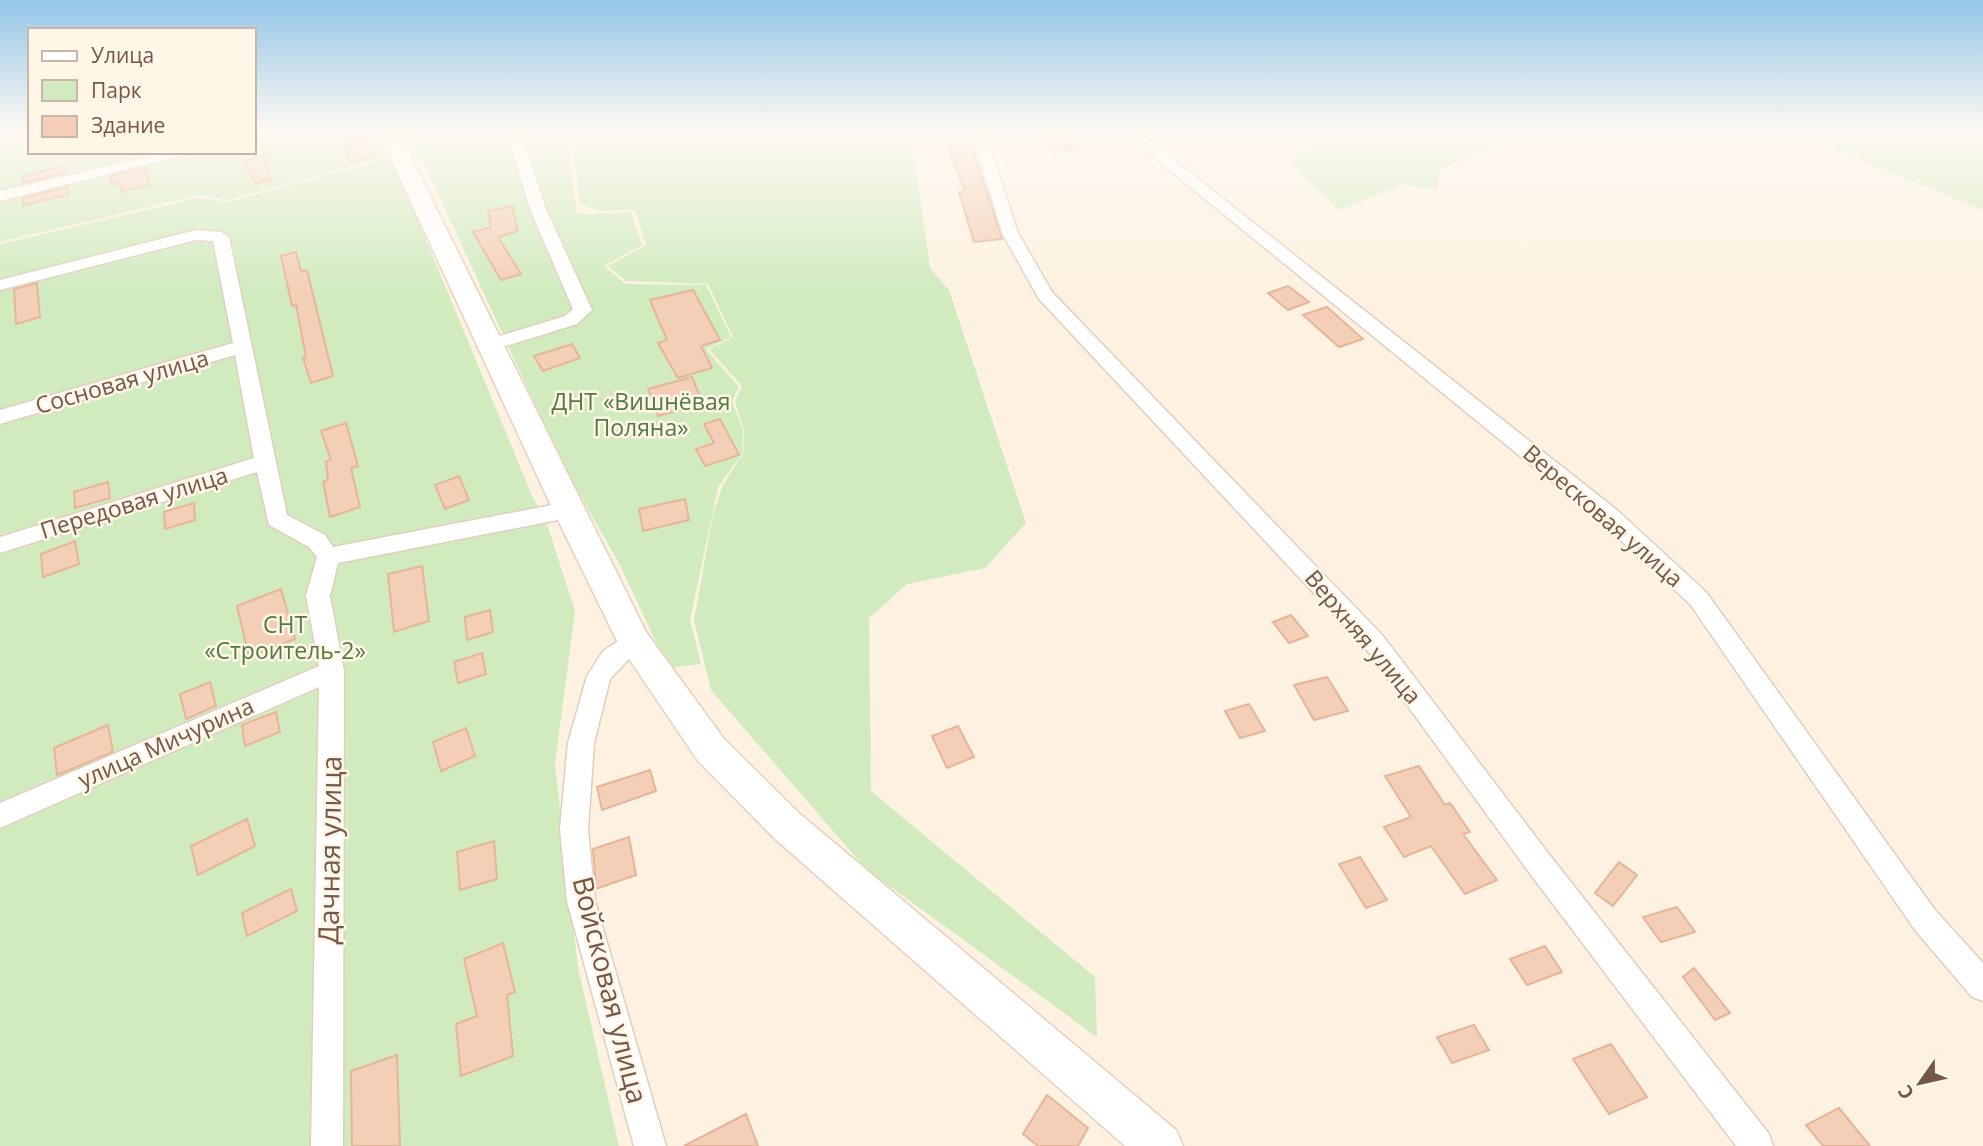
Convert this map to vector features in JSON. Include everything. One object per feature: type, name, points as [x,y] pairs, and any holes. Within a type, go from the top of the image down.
[{"type":"main road","points":[[414,186],[568,510],[634,641],[711,750],[787,825],[1160,1146]]},
{"type":"street","points":[[0,196],[41,186]]},
{"type":"street","points":[[490,345],[571,320],[583,310],[538,209],[531,186]]},
{"type":"street","name":"Верхняя улица","points":[[996,186],[1010,233],[1045,295],[1375,643],[1538,862],[1757,1146]]},
{"type":"street","name":"Вересковая улица","points":[[1198,186],[1610,517],[1698,598],[1765,689],[1925,920],[1983,986]]},
{"type":"street","points":[[0,285],[196,235],[221,237],[245,346],[277,519],[317,541],[328,556],[423,540],[568,510]]},
{"type":"street","name":"Сосновая улица","points":[[0,417],[245,346]]},
{"type":"street","name":"Передовая улица","points":[[0,545],[267,461]]},
{"type":"street","name":"Дачная улица","points":[[327,1146],[332,671],[318,596],[328,556]]},
{"type":"street","name":"Войсковая улица","points":[[634,641],[611,658],[599,676],[582,743],[574,829],[581,901],[650,1146]]},
{"type":"street","name":"улица Мичурина","points":[[0,816],[332,671]]},
{"type":"green space","points":[[0,186],[278,186],[228,200],[199,195],[0,242]]},
{"type":"green space","name":"СНТ «Строитель-2»","points":[[286,186],[404,186],[533,498],[546,521],[575,611],[555,764],[578,968],[619,1146],[0,1146],[0,244],[198,198],[228,202]]},
{"type":"green space","name":"ДНТ «Вишнёвая Поляна»","points":[[435,186],[573,186],[577,214],[631,212],[642,245],[604,266],[625,284],[706,285],[731,337],[706,349],[739,387],[732,401],[743,430],[742,454],[718,487],[690,620],[701,664],[668,668],[620,565],[564,467]]},
{"type":"green space","points":[[578,186],[918,186],[930,268],[949,290],[1026,523],[985,568],[907,584],[869,618],[871,791],[1095,977],[1097,1037],[866,869],[711,690],[694,620],[713,514],[723,485],[743,453],[744,431],[735,401],[742,386],[709,349],[733,337],[708,284],[626,281],[608,266],[646,245],[635,210],[599,211],[580,203]]},
{"type":"green space","points":[[1314,186],[1397,186],[1339,210]]},
{"type":"green space","points":[[1415,186],[1438,186],[1438,191]]},
{"type":"green space","points":[[1926,186],[1983,186],[1983,210]]},
{"type":"building","points":[[121,186],[143,186],[122,192]]},
{"type":"building","points":[[963,186],[985,186],[1002,239],[974,242],[959,192],[965,192]]},
{"type":"building","points":[[67,187],[68,195],[23,205],[23,198]]},
{"type":"building","points":[[512,206],[518,231],[498,237],[521,274],[501,280],[473,232],[491,227],[488,211]]},
{"type":"building","points":[[296,252],[301,271],[307,270],[333,376],[311,383],[303,358],[306,357],[296,305],[292,306],[281,256]]},
{"type":"building","points":[[37,283],[40,317],[16,324],[14,289]]},
{"type":"building","points":[[1288,286],[1309,302],[1288,310],[1268,293]]},
{"type":"building","points":[[693,290],[720,340],[701,346],[712,368],[678,378],[658,343],[667,340],[650,300]]},
{"type":"building","points":[[1327,307],[1363,339],[1339,347],[1303,315]]},
{"type":"building","points":[[572,344],[580,358],[543,371],[534,356]]},
{"type":"building","points":[[692,377],[703,404],[658,416],[648,389]]},
{"type":"building","points":[[720,419],[739,455],[705,466],[696,449],[714,443],[704,424]]},
{"type":"building","points":[[346,423],[358,466],[351,468],[360,507],[330,517],[323,482],[328,480],[326,461],[331,460],[321,431]]},
{"type":"building","points":[[459,476],[469,500],[445,509],[435,485]]},
{"type":"building","points":[[108,482],[110,498],[75,508],[74,492]]},
{"type":"building","points":[[685,499],[689,520],[643,531],[639,509]]},
{"type":"building","points":[[194,503],[195,520],[165,529],[164,512]]},
{"type":"building","points":[[75,541],[79,564],[43,577],[41,554]]},
{"type":"building","points":[[422,566],[429,621],[394,632],[388,574]]},
{"type":"building","points":[[281,589],[295,639],[249,657],[237,606]]},
{"type":"building","points":[[490,610],[493,632],[467,640],[465,617]]},
{"type":"building","points":[[1291,615],[1308,636],[1289,643],[1273,622]]},
{"type":"building","points":[[482,653],[486,674],[458,683],[454,662]]},
{"type":"building","points":[[1327,677],[1348,711],[1314,720],[1294,685]]},
{"type":"building","points":[[210,682],[216,706],[186,719],[180,694]]},
{"type":"building","points":[[1249,704],[1265,731],[1240,738],[1225,711]]},
{"type":"building","points":[[276,712],[280,732],[245,746],[242,725]]},
{"type":"building","points":[[108,725],[113,752],[57,775],[54,748]]},
{"type":"building","points":[[958,726],[974,757],[947,768],[932,736]]},
{"type":"building","points":[[466,728],[475,756],[441,771],[433,742]]},
{"type":"building","points":[[1419,766],[1445,805],[1450,803],[1470,832],[1463,834],[1497,880],[1465,894],[1431,846],[1404,857],[1384,827],[1411,817],[1385,776]]},
{"type":"building","points":[[650,770],[656,791],[602,810],[597,787]]},
{"type":"building","points":[[247,819],[255,846],[198,875],[191,846]]},
{"type":"building","points":[[629,837],[636,875],[596,889],[593,849]]},
{"type":"building","points":[[494,841],[497,879],[460,890],[457,852]]},
{"type":"building","points":[[1360,857],[1387,900],[1366,908],[1339,864]]},
{"type":"building","points":[[1619,862],[1637,875],[1613,906],[1595,893]]},
{"type":"building","points":[[291,889],[297,911],[247,936],[242,913]]},
{"type":"building","points":[[1677,907],[1695,932],[1661,942],[1643,917]]},
{"type":"building","points":[[503,943],[515,992],[507,995],[513,1056],[461,1076],[456,1024],[477,1016],[464,959]]},
{"type":"building","points":[[1545,946],[1562,972],[1527,985],[1510,959]]},
{"type":"building","points":[[1694,968],[1730,1013],[1715,1020],[1683,977]]},
{"type":"building","points":[[1474,1025],[1489,1050],[1452,1063],[1437,1037]]},
{"type":"building","points":[[1611,1044],[1647,1097],[1609,1114],[1573,1059]]},
{"type":"building","points":[[397,1055],[400,1146],[352,1146],[351,1071]]},
{"type":"building","points":[[1047,1095],[1088,1128],[1078,1146],[1038,1146],[1023,1134]]},
{"type":"building","points":[[1839,1108],[1870,1146],[1823,1146],[1806,1125]]},
{"type":"building","points":[[746,1114],[758,1146],[684,1146]]}]
